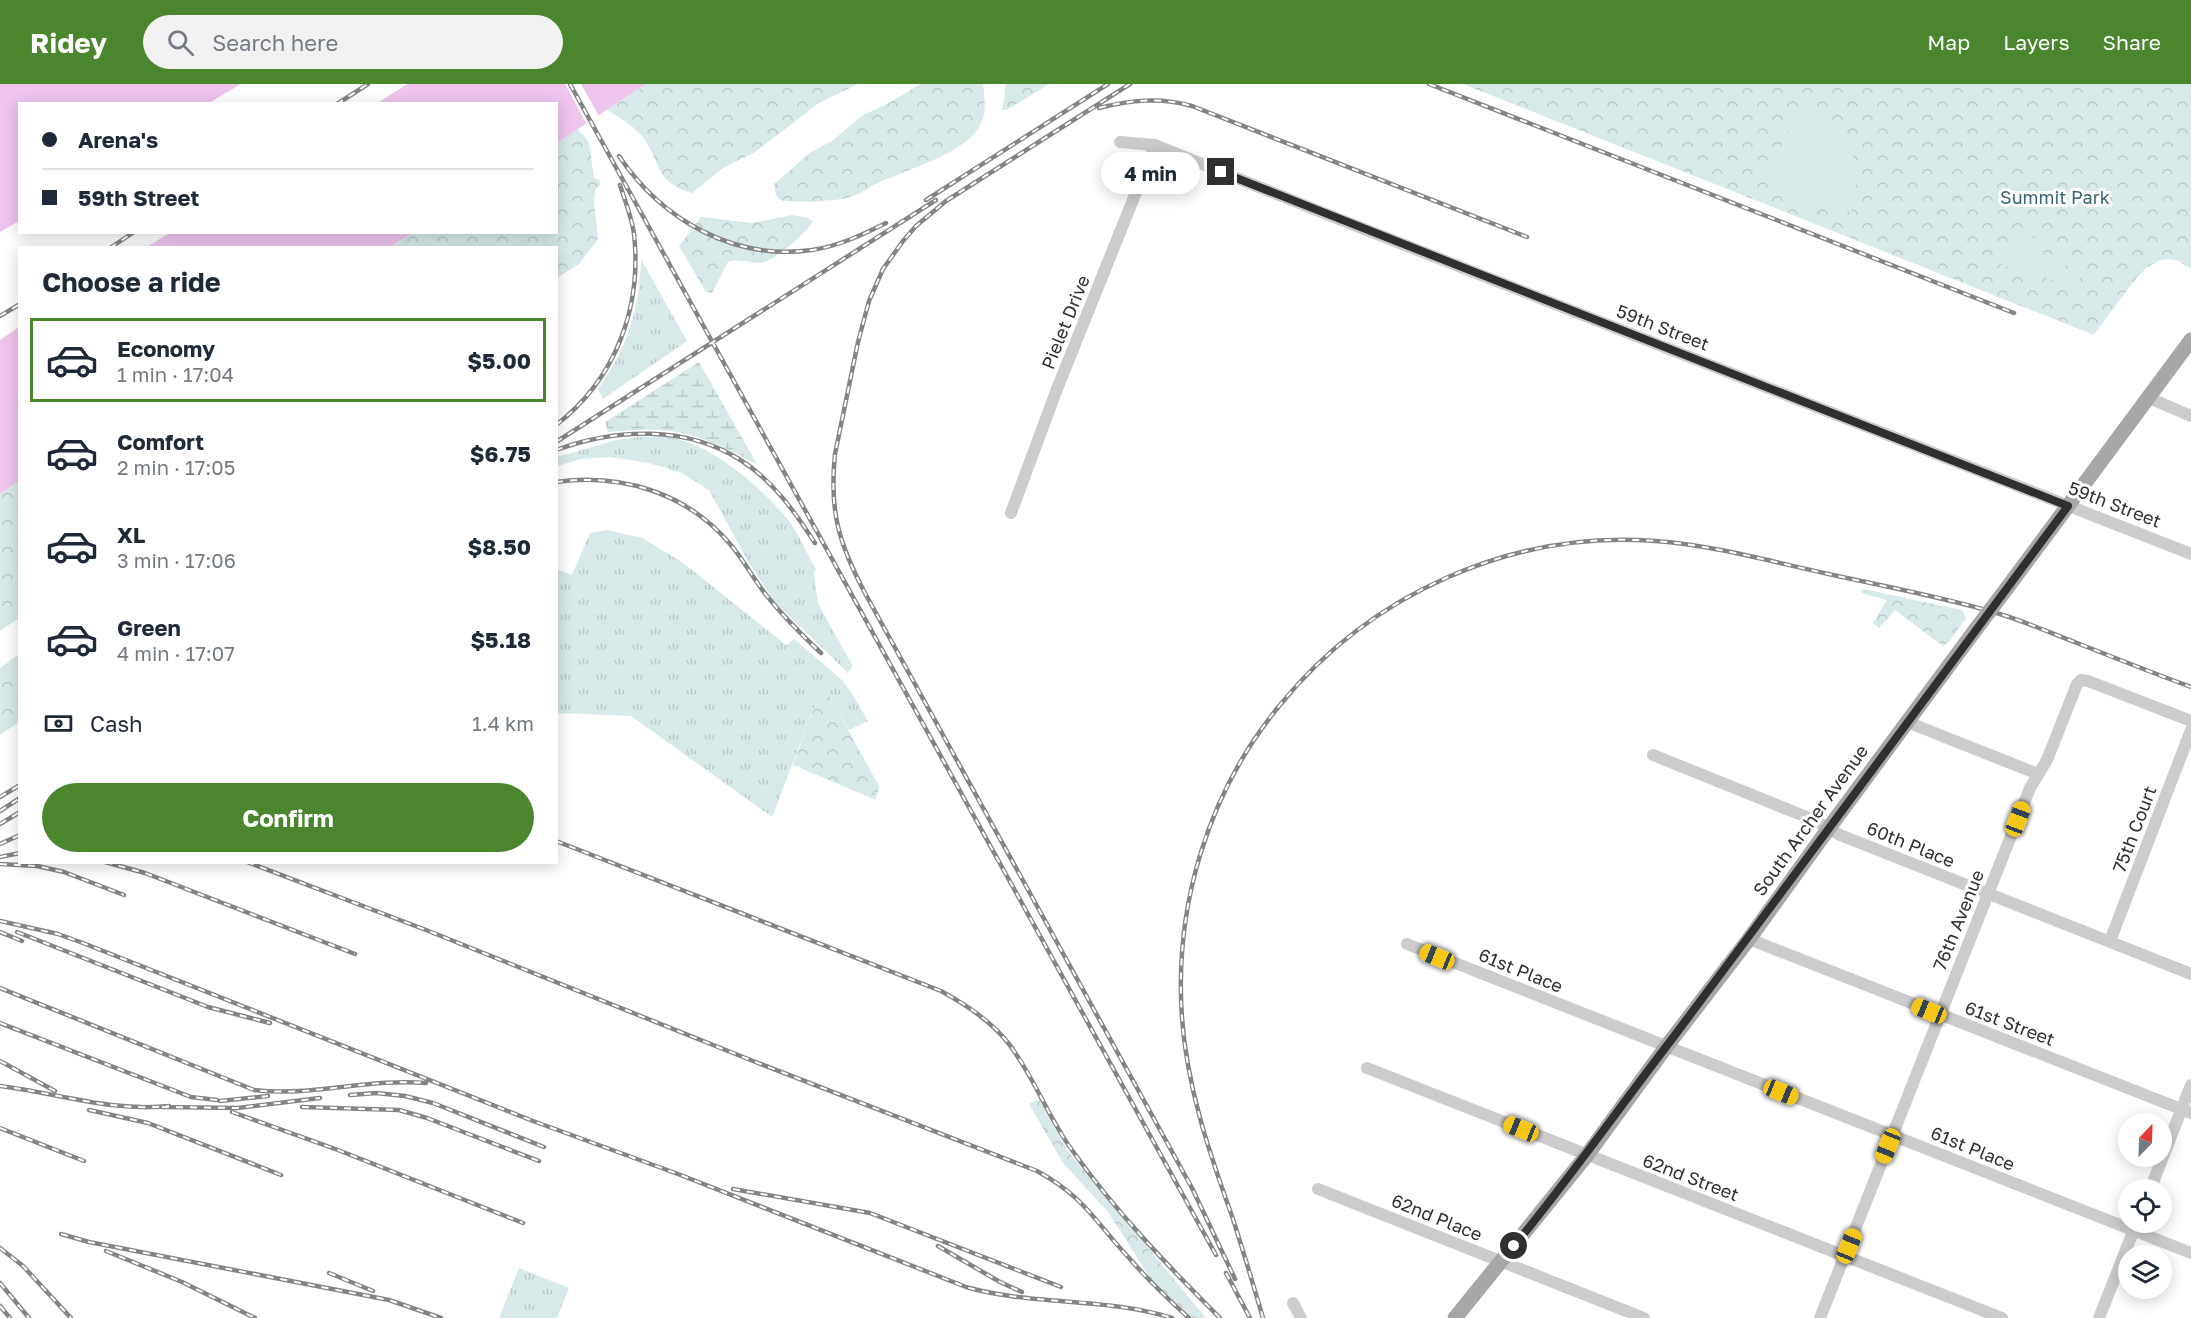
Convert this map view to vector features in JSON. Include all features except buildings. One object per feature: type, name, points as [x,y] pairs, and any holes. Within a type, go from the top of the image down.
[{"type":"main road","name":"South Archer Avenue","points":[[1455,1318],[1587,1155],[2191,340]]},
{"type":"street","name":"59th Street","points":[[1120,142],[1155,145],[2191,554]]},
{"type":"street","name":"Pielet Drive","points":[[1011,513],[1057,389],[1155,145]]},
{"type":"street","points":[[2149,398],[2191,416]]},
{"type":"street","name":"76th Avenue","points":[[1820,1318],[2030,788],[2047,760],[2077,684],[2081,680],[2088,681],[2191,721]]},
{"type":"street","points":[[1907,722],[2038,774]]},
{"type":"street","name":"75th Court","points":[[2110,941],[2191,730]]},
{"type":"street","name":"60th Place","points":[[1653,755],[1814,820],[1840,835],[2191,974]]},
{"type":"street","name":"61st Street","points":[[1749,939],[2186,1111]]},
{"type":"street","name":"61st Place","points":[[1407,944],[1892,1136],[2118,1220]]},
{"type":"street","name":"62nd Street","points":[[1367,1068],[2002,1318]]},
{"type":"street","points":[[2155,1179],[2186,1111],[2191,1085]]},
{"type":"street","name":"62nd Place","points":[[1318,1189],[1644,1318]]},
{"type":"street","points":[[2099,1318],[2132,1233]]},
{"type":"street","name":"61st Place","points":[[2150,1233],[2191,1253]]},
{"type":"street","points":[[1293,1303],[1301,1318]]},
{"type":"green space","points":[[646,84],[858,84],[819,103],[755,152],[723,168],[692,193],[679,189],[664,177],[648,144],[641,135],[607,110]]},
{"type":"green space","points":[[920,84],[983,84],[985,101],[983,118],[978,129],[959,147],[846,198],[828,201],[796,201],[780,200],[776,195],[774,184],[811,152],[832,141],[863,115],[889,103]]},
{"type":"green space","points":[[1006,84],[1049,84],[1007,110],[1002,110]]},
{"type":"green space","name":"Summit Park","points":[[1463,84],[2191,84],[2191,269],[2170,259],[2160,260],[2151,265],[2136,279],[2094,335]]},
{"type":"green space","points":[[1802,106],[1819,114],[1832,124],[1850,148],[1855,163],[1856,178],[1851,212],[1797,200],[1773,186],[1773,168]]},
{"type":"green space","points":[[578,129],[589,142],[594,178],[599,180],[601,185],[596,188],[594,200],[598,239],[579,264],[558,277],[558,246],[394,246],[411,234],[558,234],[558,142]]},
{"type":"green space","points":[[792,215],[813,221],[790,246],[767,261],[761,263],[728,262],[712,293],[706,292],[679,246],[701,217],[752,223]]},
{"type":"green space","points":[[2014,230],[2047,243],[2034,277],[2000,264]]},
{"type":"green space","points":[[2057,250],[2070,255],[2059,283],[2046,278]]},
{"type":"green space","points":[[2073,256],[2086,261],[2075,289],[2062,284]]},
{"type":"green space","points":[[641,259],[687,341],[603,399],[598,389],[617,359],[635,312]]},
{"type":"green space","points":[[699,362],[757,464],[710,442],[672,431],[608,432],[605,422]]},
{"type":"green space","points":[[668,437],[685,441],[733,467],[762,492],[786,517],[816,569],[814,573],[818,604],[853,666],[848,673],[774,601],[750,565],[709,490],[682,473],[649,463],[610,457],[581,459],[558,466],[558,457],[616,440]]},
{"type":"green space","points":[[18,482],[18,619],[0,631],[0,494]]},
{"type":"green space","points":[[607,530],[642,538],[682,562],[786,645],[794,639],[842,680],[853,695],[868,721],[849,730],[823,685],[772,817],[631,716],[558,713],[558,570],[572,575],[590,533]]},
{"type":"green space","points":[[1863,589],[1962,610],[1966,618],[1949,642],[1943,646],[1895,610],[1879,628],[1873,623],[1887,600],[1861,593]]},
{"type":"green space","points":[[18,655],[18,723],[0,735],[0,668]]},
{"type":"green space","points":[[823,684],[879,786],[876,800],[793,765]]},
{"type":"green space","points":[[1039,1099],[1067,1150],[1206,1318],[1193,1318],[1151,1279],[1108,1212],[1063,1163],[1029,1104]]},
{"type":"green space","points":[[519,1268],[569,1288],[557,1318],[499,1318]]},
{"type":"shaded area","points":[[0,84],[241,84],[211,102],[18,102],[18,222],[0,232]]},
{"type":"shaded area","points":[[407,84],[646,84],[558,142],[558,102],[379,102]]},
{"type":"shaded area","points":[[168,234],[410,234],[392,246],[149,246]]},
{"type":"shaded area","points":[[18,328],[18,482],[0,494],[0,340]]},
{"type":"pier","points":[[565,84],[581,84],[600,118],[587,125]]},
{"type":"railway","points":[[340,102],[368,84]]},
{"type":"railway","points":[[570,84],[1216,1255]]},
{"type":"railway","points":[[926,200],[1108,84]]},
{"type":"railway","points":[[1130,84],[946,201],[916,226],[883,269],[869,301],[858,342],[835,454],[835,511],[849,560],[866,595],[1192,1188],[1235,1279]]},
{"type":"railway","points":[[1429,84],[2014,313]]},
{"type":"railway","points":[[1099,108],[1146,101],[1168,101],[1192,106],[1527,237]]},
{"type":"railway","points":[[619,156],[636,179],[678,217],[728,242],[755,249],[783,252],[812,250],[850,240],[886,223]]},
{"type":"railway","points":[[558,423],[577,407],[595,386],[609,364],[629,314],[634,288],[634,234],[620,185]]},
{"type":"railway","points":[[558,441],[936,200]]},
{"type":"railway","points":[[113,246],[131,234]]},
{"type":"railway","points":[[0,316],[18,305]]},
{"type":"railway","points":[[558,449],[603,437],[627,434],[675,436],[721,449],[764,478],[791,509],[815,543]]},
{"type":"railway","points":[[558,482],[581,480],[629,484],[652,490],[694,512],[713,526],[730,544],[773,604],[821,653]]},
{"type":"railway","points":[[1263,1318],[1207,1143],[1189,1069],[1182,1018],[1181,976],[1184,934],[1191,893],[1201,852],[1215,813],[1233,775],[1255,739],[1280,705],[1316,666],[1356,631],[1400,601],[1448,577],[1497,559],[1549,546],[1602,540],[1676,543],[1740,554],[1935,597],[2000,614],[2191,687]]},
{"type":"railway","points":[[0,797],[18,786]]},
{"type":"railway","points":[[0,811],[18,799]]},
{"type":"railway","points":[[0,824],[18,813]]},
{"type":"railway","points":[[0,844],[18,836]]},
{"type":"railway","points":[[558,842],[941,991],[978,1014],[1009,1044],[1063,1137],[1106,1195],[1220,1318]]},
{"type":"railway","points":[[0,857],[18,853]]},
{"type":"railway","points":[[0,864],[37,866],[64,872],[124,895]]},
{"type":"railway","points":[[112,864],[145,873],[355,954]]},
{"type":"railway","points":[[252,864],[426,930],[753,1061],[1037,1171],[1078,1201],[1144,1274],[1189,1318]]},
{"type":"railway","points":[[0,921],[58,934],[83,943],[533,1121],[678,1174],[966,1287],[1017,1297],[1121,1307],[1172,1318]]},
{"type":"railway","points":[[0,932],[22,941]]},
{"type":"railway","points":[[17,932],[208,1007],[270,1023]]},
{"type":"railway","points":[[0,988],[254,1090],[276,1092],[383,1083],[426,1083]]},
{"type":"railway","points":[[0,1023],[191,1097],[217,1100]]},
{"type":"railway","points":[[0,1061],[55,1091]]},
{"type":"railway","points":[[0,1086],[105,1104],[169,1106]]},
{"type":"railway","points":[[350,1095],[376,1093],[405,1096],[433,1103],[544,1147]]},
{"type":"railway","points":[[220,1101],[268,1096]]},
{"type":"railway","points":[[162,1107],[237,1108],[320,1098]]},
{"type":"railway","points":[[302,1107],[399,1110],[427,1118],[539,1161]]},
{"type":"railway","points":[[89,1110],[148,1123],[281,1175]]},
{"type":"railway","points":[[232,1112],[338,1150],[523,1223]]},
{"type":"railway","points":[[0,1128],[84,1161]]},
{"type":"railway","points":[[733,1189],[870,1213],[1061,1287]]},
{"type":"railway","points":[[61,1234],[89,1242],[389,1300],[441,1318]]},
{"type":"railway","points":[[938,1246],[1022,1292]]},
{"type":"railway","points":[[0,1248],[23,1266],[71,1318]]},
{"type":"railway","points":[[106,1251],[182,1282],[255,1318]]},
{"type":"railway","points":[[329,1273],[373,1291]]},
{"type":"railway","points":[[1226,1273],[1250,1318]]},
{"type":"railway","points":[[0,1283],[29,1318]]},
{"type":"railway","points":[[0,1306],[10,1318]]},
{"type":"route","points":[[1221,172],[2068,506],[1828,828],[1749,939],[1587,1155],[1514,1246]]}]
